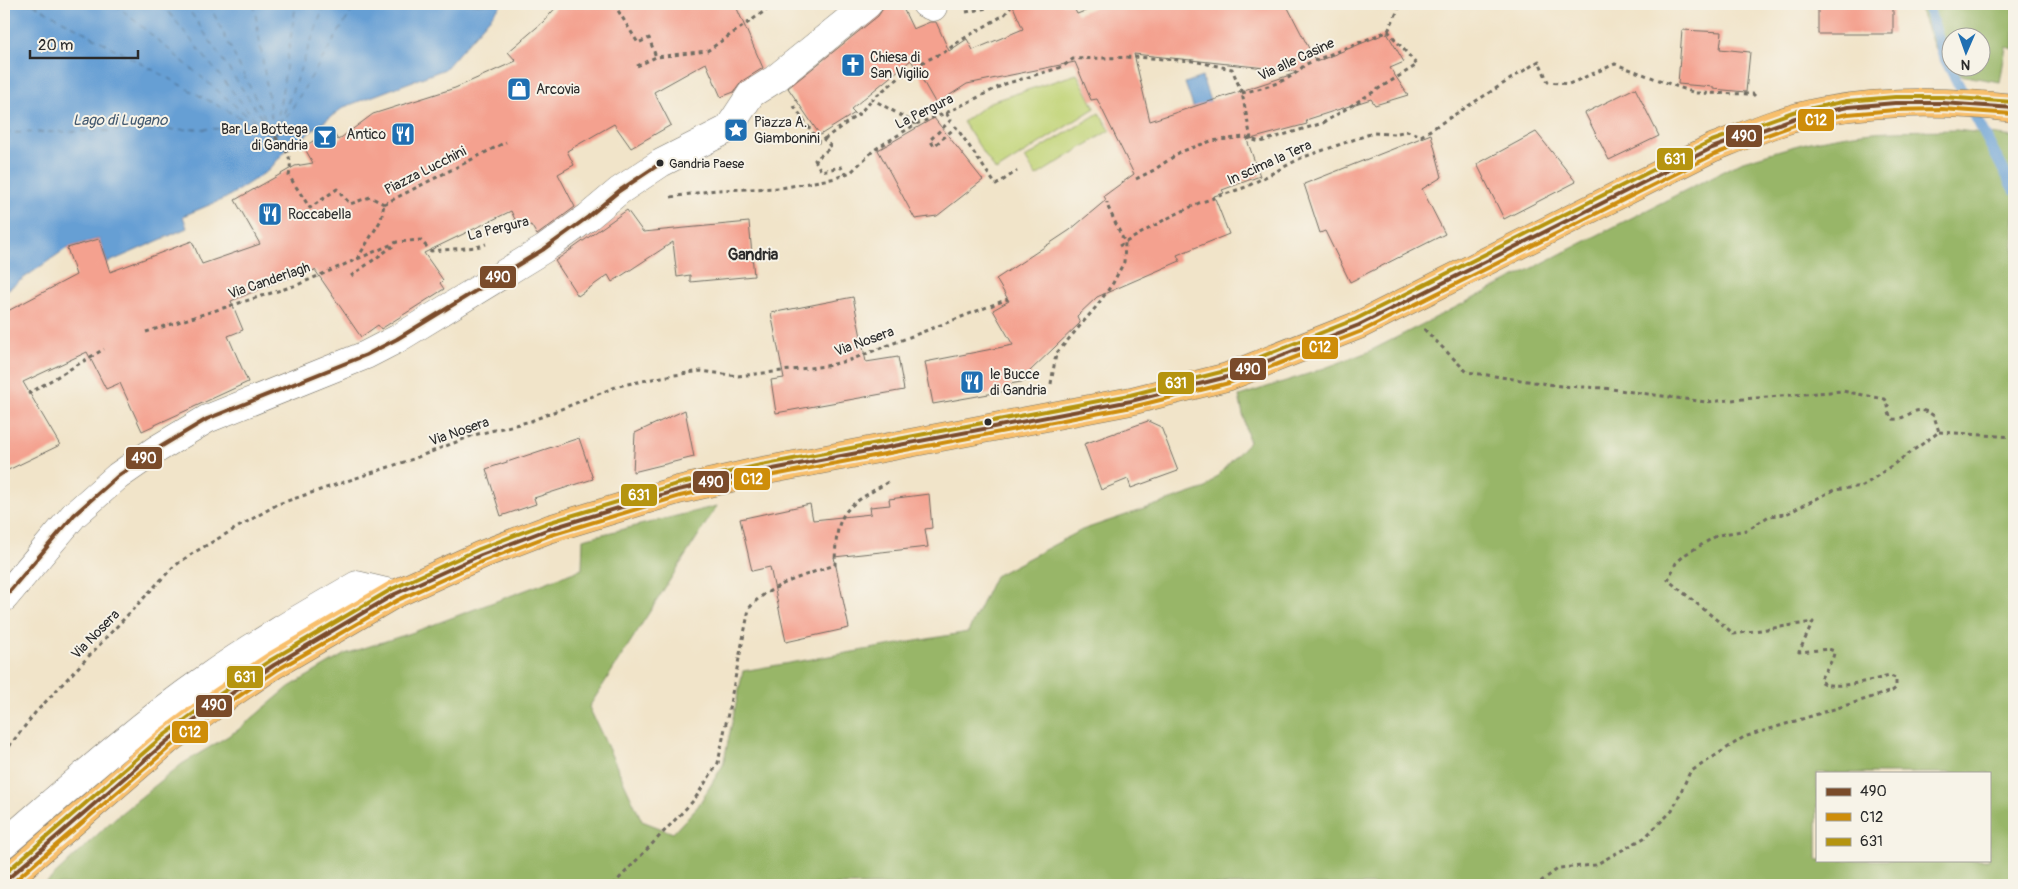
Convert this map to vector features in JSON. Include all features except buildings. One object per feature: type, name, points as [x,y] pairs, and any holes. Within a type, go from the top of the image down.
[{"type":"main road","points":[[4,882],[167,741],[219,702],[274,665],[394,594],[549,529],[678,490],[757,472],[1113,404],[1227,376],[1358,325],[1712,148],[1788,120],[1822,111],[1897,102],[1938,102],[2004,107]]},
{"type":"street","points":[[4,598],[80,509],[118,476],[157,449],[214,416],[366,355],[397,339],[544,249],[588,217],[618,191],[661,162],[728,129],[751,94],[771,82],[868,4]]},
{"type":"street","points":[[4,844],[150,721],[203,680],[259,643],[356,585],[394,594]]},
{"type":"path","points":[[614,4],[638,43],[649,38],[656,57]]},
{"type":"path","points":[[637,66],[656,57],[707,51],[775,4]]},
{"type":"path","points":[[815,134],[819,142],[824,139],[859,114],[872,99],[913,67],[946,51],[1004,15],[1012,6],[1006,4],[965,12],[930,5]]},
{"type":"path","points":[[1136,178],[1154,170],[1180,152],[1211,141],[1244,138],[1260,142],[1323,124],[1417,65],[1388,31],[1401,4]]},
{"type":"path","name":"Via alle Casine","points":[[1242,93],[1266,87],[1299,72],[1304,66],[1388,31]]},
{"type":"path","name":"La Pergura","points":[[664,198],[716,190],[781,188],[836,178],[851,172],[874,150],[916,124],[946,113],[1005,84],[1062,66],[1073,59],[1136,57],[1193,61],[1232,69],[1242,93]]},
{"type":"path","name":"In scima la Tera","points":[[1125,243],[1190,207],[1246,187],[1302,158],[1373,133],[1394,134],[1407,131],[1421,136],[1539,60],[1548,82],[1569,84],[1615,64],[1695,94],[1753,94],[1788,120]]},
{"type":"path","points":[[1242,93],[1251,139]]},
{"type":"path","points":[[872,99],[916,124]]},
{"type":"path","points":[[946,113],[951,120],[930,140],[934,146],[956,127],[996,185],[1016,171]]},
{"type":"path","points":[[275,137],[286,150],[291,163],[289,176],[310,208],[337,190],[350,204],[370,197],[384,204]]},
{"type":"path","points":[[824,139],[831,147],[815,160],[821,171],[841,167],[845,174]]},
{"type":"path","name":"Piazza Lucchini","points":[[357,260],[381,220],[384,204],[506,142]]},
{"type":"path","points":[[1050,386],[1056,354],[1063,344],[1081,327],[1113,283],[1124,262],[1125,243],[1106,205],[1107,202]]},
{"type":"path","name":"La Pergura","points":[[397,242],[420,240],[432,251],[477,247],[496,242]]},
{"type":"path","points":[[351,276],[397,242]]},
{"type":"path","name":"Via Canderlagh","points":[[146,332],[297,285],[397,242]]},
{"type":"path","points":[[1119,246],[1125,243]]},
{"type":"path","name":"Via Nosera","points":[[4,753],[35,713],[174,568],[193,553],[278,504],[413,459],[474,435],[531,421],[618,386],[662,376],[701,371],[738,376],[826,366],[850,360],[1008,299]]},
{"type":"path","points":[[1418,323],[1467,372],[1561,386],[1604,388],[1706,402],[1842,391],[1885,399],[1889,406],[1889,416],[1895,420],[1914,411],[1928,411],[1934,416],[1939,432]]},
{"type":"path","points":[[28,394],[104,349]]},
{"type":"path","points":[[1536,885],[1559,868],[1594,865],[1644,838],[1672,811],[1690,772],[1744,737],[1892,691],[1896,688],[1896,678],[1890,676],[1835,686],[1823,684],[1820,680],[1826,672],[1834,650],[1799,652],[1813,622],[1734,634],[1668,580],[1676,563],[1686,554],[1718,535],[1747,530],[1769,516],[1786,514],[1834,490],[1863,486],[1939,432],[2014,437]]},
{"type":"path","points":[[613,885],[694,800],[718,763],[749,609],[769,592],[797,577],[834,565],[837,532],[846,510],[852,503],[896,477]]},
{"type":"green space","points":[[1918,4],[2014,4],[2014,49],[2006,47],[2000,82],[1977,78],[1990,78],[1990,28],[1940,28],[1940,54],[1934,47]]},
{"type":"green space","points":[[1077,74],[1095,108],[996,171],[963,122],[990,102]]},
{"type":"green space","points":[[1099,113],[1110,130],[1036,176],[1025,158]]},
{"type":"green space","points":[[1956,130],[2014,137],[2014,885],[44,885],[115,818],[182,764],[238,730],[289,687],[345,654],[411,633],[582,569],[583,539],[717,506],[589,707],[642,821],[673,833],[698,806],[723,765],[743,671],[968,632],[995,576],[1082,530],[1206,488],[1249,442],[1239,396],[1368,352],[1743,161],[1824,139],[1851,134]]},
{"type":"water","name":"Lago di Lugano","points":[[4,4],[502,4],[445,69],[344,107],[286,150],[269,170],[226,198],[183,216],[187,228],[107,263],[99,239],[67,248],[4,292]]},
{"type":"water","points":[[1202,77],[1216,119],[1197,118],[1185,83]]},
{"type":"waterway","points":[[1927,4],[1944,57],[2014,190]]},
{"type":"ferry route","points":[[33,4],[275,137]]},
{"type":"ferry route","points":[[115,4],[264,130]]},
{"type":"ferry route","points":[[162,4],[258,123],[270,133]]},
{"type":"ferry route","points":[[185,4],[274,136]]},
{"type":"ferry route","points":[[209,4],[272,132]]},
{"type":"ferry route","points":[[254,4],[274,134]]},
{"type":"ferry route","points":[[275,136],[296,4]]},
{"type":"ferry route","points":[[276,134],[325,4]]},
{"type":"ferry route","points":[[275,136],[356,4]]},
{"type":"ferry route","points":[[4,133],[255,128],[267,134]]},
{"type":"transit line","name":"631","points":[[4,874],[163,736],[216,697],[271,660],[392,589],[479,549],[547,523],[677,484],[756,466],[1130,395],[1225,371],[1356,319],[1709,142],[1793,112],[1847,101],[1895,97],[1943,97],[2014,102]]},
{"type":"transit line","name":"490","points":[[4,882],[167,741],[219,702],[274,665],[395,594],[481,555],[549,529],[678,490],[757,472],[1131,401],[1227,377],[1359,325],[1712,148],[1795,118],[1848,107],[1895,103],[1942,103],[2014,108]]},
{"type":"transit line","name":"C12","points":[[10,885],[171,746],[277,670],[398,600],[483,561],[551,535],[680,496],[758,478],[1132,407],[1229,383],[1362,331],[1715,154],[1797,124],[1848,114],[1895,110],[1942,109],[2013,114]]},
{"type":"transit line","name":"490","points":[[4,598],[74,515],[118,476],[157,449],[207,419],[366,355],[397,339],[544,249],[588,217],[619,191],[661,163]]},
{"type":"place","name":"Chiesa di San Vigilio","points":[[853,65]]},
{"type":"place","name":"Arcovia","points":[[519,89]]},
{"type":"place","name":"Piazza A. Giambonini","points":[[736,130]]},
{"type":"place","name":"Antico","points":[[403,134]]},
{"type":"place","name":"Bar La Bottega di Gandria","points":[[325,137]]},
{"type":"place","name":"Gandria Paese","points":[[660,163]]},
{"type":"place","name":"Roccabella","points":[[270,214]]},
{"type":"place","name":"le Bucce di Gandria","points":[[972,382]]},
{"type":"district","name":"Gandria","points":[[753,254]]}]
